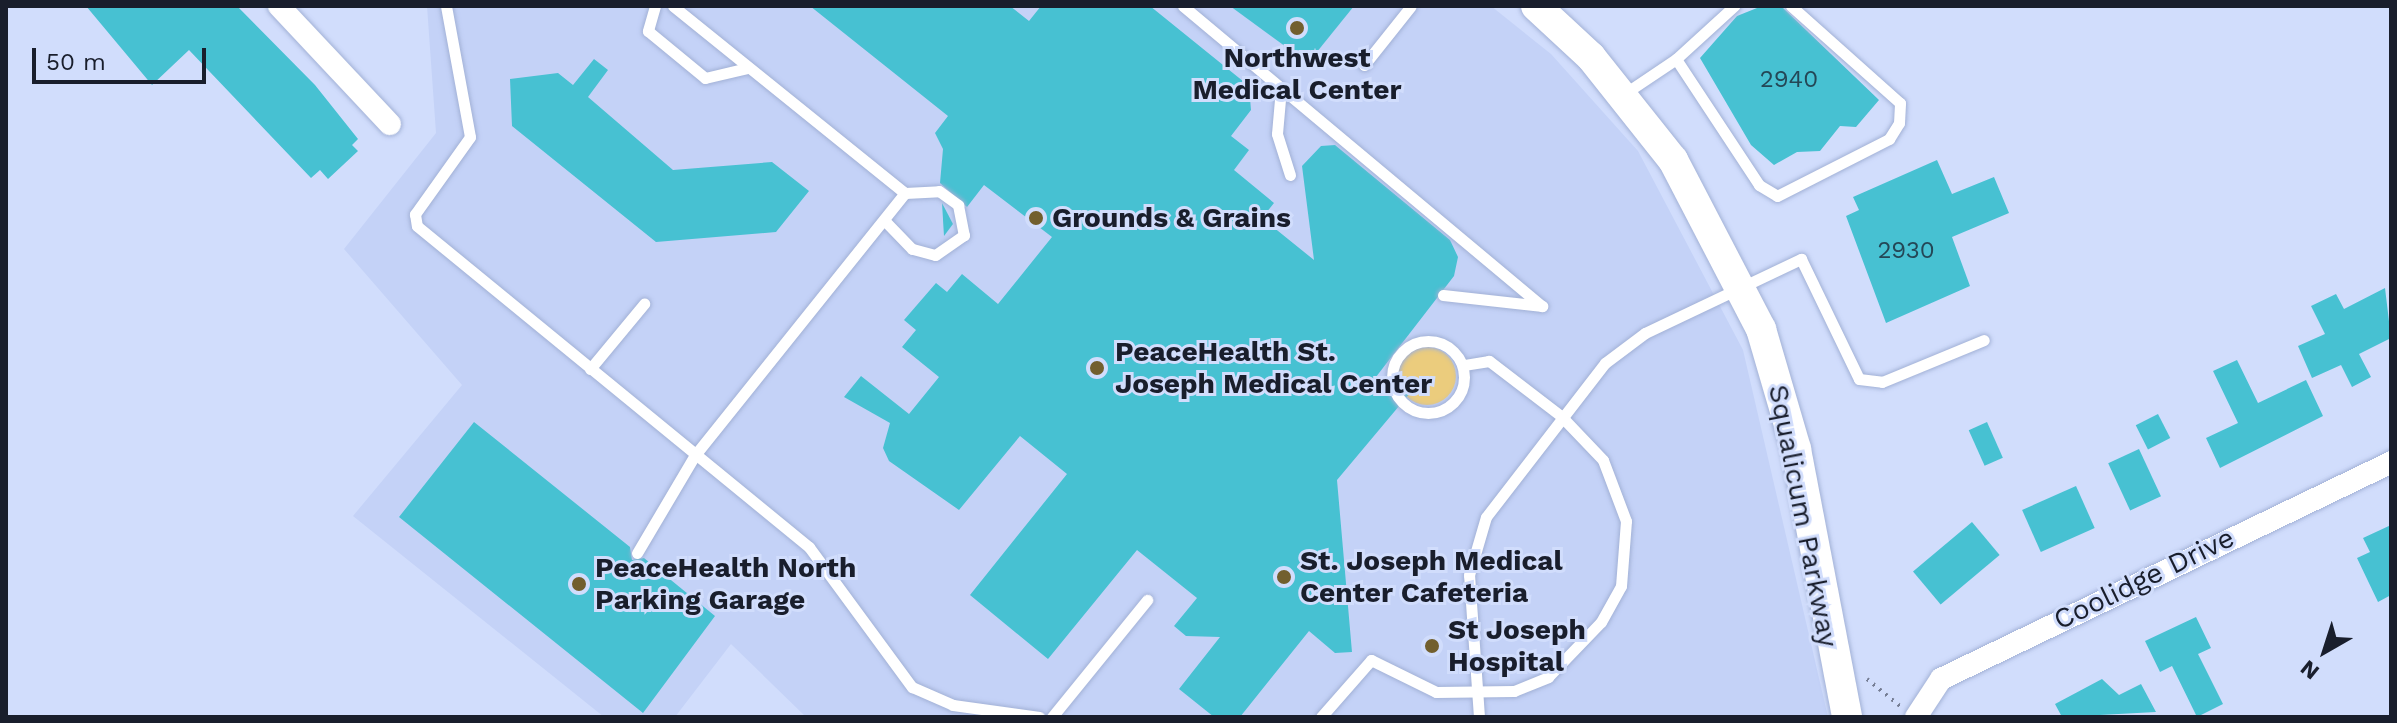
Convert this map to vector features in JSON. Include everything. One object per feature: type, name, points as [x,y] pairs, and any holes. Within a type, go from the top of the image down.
[{"type":"street","points":[[279,6],[390,124]]},
{"type":"street","name":"Squalicum Parkway","points":[[1536,6],[1623,94],[1711,221],[1742,286],[1796,449],[1832,665],[1847,717]]},
{"type":"street","name":"Coolidge Drive","points":[[1916,717],[1941,679],[2391,462]]},
{"type":"lane","points":[[446,6],[470,137],[415,214],[417,226],[695,455],[838,578],[889,665],[912,687],[953,705],[1039,717]]},
{"type":"lane","points":[[655,6],[648,31],[705,78],[747,68]]},
{"type":"lane","points":[[673,6],[905,193],[939,191],[958,205],[965,222],[959,244],[935,255],[912,249],[884,220]]},
{"type":"lane","points":[[1183,6],[1542,306],[1443,295]]},
{"type":"lane","points":[[1364,65],[1411,6]]},
{"type":"lane","points":[[1623,94],[1676,59],[1734,6]]},
{"type":"lane","points":[[1676,59],[1759,185],[1777,196],[1889,139],[1899,123],[1900,103],[1791,6]]},
{"type":"lane","points":[[1281,88],[1277,134],[1290,175]]},
{"type":"lane","points":[[637,553],[695,455],[905,193]]},
{"type":"lane","points":[[1479,717],[1469,575],[1486,517],[1561,416],[1605,363],[1645,333],[1801,259],[1859,379],[1882,382],[1984,340]]},
{"type":"lane","points":[[590,369],[644,304]]},
{"type":"lane","points":[[1426,337],[1449,346],[1463,365],[1455,404],[1437,414],[1414,412],[1391,380],[1409,345],[1426,337]]},
{"type":"lane","points":[[1321,717],[1371,660],[1436,692],[1477,695],[1548,677],[1601,622],[1621,586],[1628,549],[1616,487],[1603,460],[1561,416],[1489,361],[1463,365]]},
{"type":"lane","points":[[1052,717],[1147,600]]},
{"type":"path","points":[[1832,665],[1882,688],[1909,717]]},
{"type":"shaded area","name":"PeaceHealth St. Joseph Medical Center","points":[[427,6],[1491,6],[1551,54],[1638,151],[1743,350],[1828,717],[806,717],[731,644],[675,717],[604,717],[353,516],[462,385],[344,249],[436,133]]},
{"type":"shaded area","points":[[1427,347],[1448,355],[1456,376],[1448,397],[1427,405],[1406,397],[1398,376],[1406,355]]},
{"type":"building","points":[[86,6],[237,6],[315,85],[358,139],[352,145],[358,151],[328,179],[320,170],[311,178],[189,50],[152,85]]},
{"type":"building","points":[[810,6],[1010,6],[1029,21],[1041,6],[1150,6],[1249,86],[1251,110],[1231,136],[1249,150],[1234,170],[1274,203],[1262,218],[1314,260],[1302,166],[1321,146],[1335,145],[1450,240],[1458,257],[1454,276],[1369,386],[1415,387],[1337,480],[1352,652],[1335,653],[1309,631],[1240,717],[1214,717],[1179,689],[1220,637],[1186,636],[1174,626],[1197,598],[1137,550],[1048,659],[970,595],[1067,474],[1020,436],[959,510],[889,461],[883,448],[890,423],[844,397],[861,376],[909,414],[939,377],[902,347],[916,330],[904,320],[936,283],[947,292],[962,274],[998,304],[1052,237],[984,185],[967,207],[940,183],[943,149],[935,133],[948,116]]},
{"type":"building","name":"Northwest Medical Center","points":[[1230,6],[1354,6],[1308,63]]},
{"type":"building","points":[[1762,6],[1781,6],[1879,100],[1856,127],[1840,126],[1820,151],[1797,152],[1774,165],[1751,145],[1700,58],[1737,16]]},
{"type":"building","points":[[594,59],[608,70],[588,97],[673,170],[772,162],[809,191],[776,232],[656,242],[512,126],[510,79],[558,73],[573,85]]},
{"type":"building","points":[[1937,160],[1952,194],[1994,177],[2009,213],[1952,237],[1970,286],[1886,323],[1846,216],[1859,210],[1853,197]]},
{"type":"building","points":[[942,203],[953,224],[944,236]]},
{"type":"building","points":[[2385,288],[2391,338],[2359,354],[2371,377],[2352,387],[2341,365],[2312,378],[2298,346],[2325,334],[2311,306],[2336,294],[2344,309]]},
{"type":"building","points":[[2237,360],[2258,403],[2306,380],[2323,416],[2220,468],[2206,438],[2238,423],[2213,371]]},
{"type":"building","points":[[2158,414],[2170,438],[2148,449],[2136,425]]},
{"type":"building","name":"PeaceHealth North Parking Garage","points":[[474,422],[630,547],[632,560],[644,558],[715,616],[643,713],[399,517]]},
{"type":"building","points":[[1987,422],[2003,458],[1985,466],[1969,430]]},
{"type":"building","points":[[2139,449],[2161,496],[2130,510],[2108,463]]},
{"type":"building","points":[[2076,486],[2095,528],[2041,552],[2022,510]]},
{"type":"building","points":[[1972,522],[2000,555],[1941,604],[1913,571]]},
{"type":"building","points":[[2391,525],[2391,595],[2378,602],[2357,558],[2370,552],[2363,538]]},
{"type":"building","points":[[2196,617],[2211,648],[2198,654],[2223,704],[2197,717],[2172,666],[2160,672],[2145,641]]},
{"type":"building","points":[[2102,679],[2119,695],[2141,684],[2156,712],[2062,717],[2055,704]]},
{"type":"place","name":"Northwest Medical Center","points":[[1297,28]]},
{"type":"place","name":"Grounds & Grains","points":[[1036,218]]},
{"type":"place","name":"PeaceHealth St. Joseph Medical Center","points":[[1097,368]]},
{"type":"place","name":"St. Joseph Medical Center Cafeteria","points":[[1284,577]]},
{"type":"place","name":"PeaceHealth North Parking Garage","points":[[579,584]]},
{"type":"place","name":"St Joseph Hospital","points":[[1432,646]]}]
